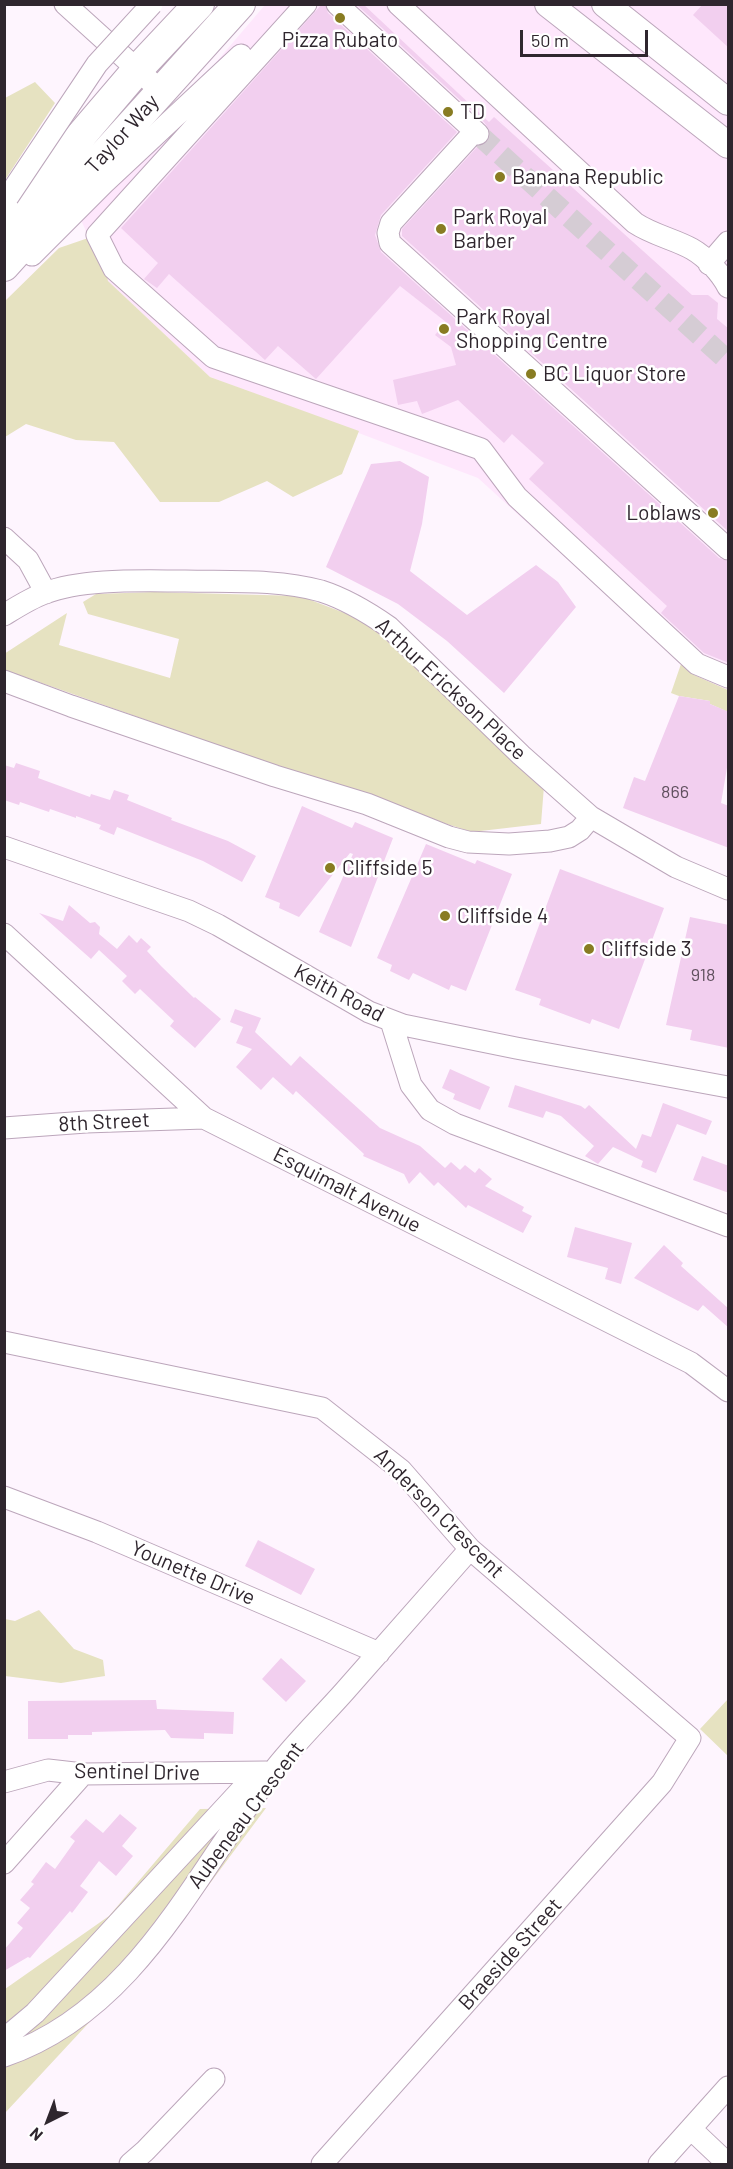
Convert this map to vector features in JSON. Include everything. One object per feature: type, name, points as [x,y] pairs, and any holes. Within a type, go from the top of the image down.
[{"type":"highway","name":"Taylor Way","points":[[4,226],[137,70],[199,4]]},
{"type":"highway","name":"Taylor Way","points":[[4,266],[240,4]]},
{"type":"main road","points":[[548,4],[729,145]]},
{"type":"main road","points":[[605,4],[729,102]]},
{"type":"street","points":[[65,4],[161,91]]},
{"type":"street","points":[[6,200],[97,64],[152,4]]},
{"type":"street","points":[[208,39],[255,4]]},
{"type":"street","points":[[4,273],[33,255],[104,183],[229,69],[289,4]]},
{"type":"street","points":[[306,4],[97,235],[114,269],[213,357],[481,449],[517,497],[697,664],[729,677]]},
{"type":"street","points":[[337,4],[477,133],[391,223],[388,233],[390,243],[729,549]]},
{"type":"street","points":[[398,4],[635,223],[646,231],[693,250],[722,276],[729,287]]},
{"type":"street","points":[[709,264],[729,242]]},
{"type":"street","points":[[4,538],[28,560],[46,592]]},
{"type":"street","name":"Arthur Erickson Place","points":[[4,615],[46,592],[81,585],[122,581],[251,582],[321,591],[370,613],[389,627],[521,755],[591,817],[676,867],[729,890]]},
{"type":"street","points":[[4,681],[275,776],[367,804],[449,837],[468,842],[509,844],[550,841],[569,837],[580,830],[591,817]]},
{"type":"street","name":"Keith Road","points":[[4,847],[189,911],[218,925],[369,1012],[403,1025],[729,1087]]},
{"type":"street","name":"Esquimalt Avenue","points":[[4,934],[204,1118],[692,1363],[729,1391]]},
{"type":"street","points":[[391,1021],[411,1085],[430,1110],[454,1124],[729,1226]]},
{"type":"street","name":"8th Street","points":[[4,1128],[86,1122],[204,1118]]},
{"type":"street","name":"Anderson Crescent","points":[[4,1342],[322,1408],[401,1470],[470,1549],[690,1738]]},
{"type":"street","name":"Younette Drive","points":[[4,1497],[97,1532],[379,1653]]},
{"type":"street","name":"Aubeneau Crescent","points":[[4,2038],[35,2013],[379,1653],[470,1549]]},
{"type":"street","name":"Braeside Street","points":[[322,2164],[662,1783],[690,1738]]},
{"type":"street","name":"Sentinel Drive","points":[[4,1782],[48,1770],[83,1774],[265,1772]]},
{"type":"street","name":"Aubeneau Crescent","points":[[4,2056],[19,2051],[69,2025],[113,1988],[148,1950],[265,1772]]},
{"type":"street","points":[[4,1863],[83,1774]]},
{"type":"street","points":[[130,2164],[214,2079]]},
{"type":"street","points":[[659,2164],[729,2087]]},
{"type":"street","points":[[691,2129],[728,2164]]},
{"type":"shaded area","name":"Park Royal Shopping Centre","points":[[265,5],[728,5],[728,690],[694,675],[478,478],[210,377],[108,281],[81,220]]},
{"type":"shaded area","points":[[35,82],[55,103],[5,180],[5,98]]},
{"type":"shaded area","points":[[97,235],[108,281],[210,377],[359,431],[342,474],[293,497],[267,481],[219,502],[160,502],[114,442],[76,440],[26,424],[5,437],[4,302],[59,248]]},
{"type":"shaded area","points":[[154,592],[300,596],[382,630],[544,786],[541,824],[472,832],[375,801],[5,670],[4,654],[67,613],[59,645],[170,678],[179,639],[88,614],[83,602],[96,594]]},
{"type":"shaded area","points":[[681,664],[694,675],[728,690],[728,712],[710,704],[710,701],[671,693]]},
{"type":"shaded area","points":[[39,1610],[74,1649],[103,1660],[105,1676],[61,1683],[5,1676],[5,1619],[15,1621]]},
{"type":"shaded area","points":[[728,1699],[728,1756],[700,1729]]},
{"type":"shaded area","points":[[266,1808],[176,1929],[5,2113],[5,1989],[109,1916],[200,1809]]},
{"type":"building","points":[[322,4],[325,4],[328,13],[457,132],[381,215],[375,235],[381,252],[719,558],[729,561],[729,663],[704,653],[661,613],[667,606],[529,479],[544,463],[512,434],[504,443],[458,400],[422,414],[417,401],[398,405],[393,380],[456,365],[451,347],[435,335],[446,322],[400,286],[316,379],[278,346],[265,360],[169,274],[157,288],[144,279],[158,263],[121,228]]},
{"type":"building","points":[[356,4],[363,4],[489,122],[494,117],[692,295],[708,295],[718,303],[717,319],[729,329],[729,532],[402,236],[402,229],[478,146],[488,142],[490,131],[484,122]]},
{"type":"building","points":[[703,4],[729,4],[729,48],[693,15]]},
{"type":"building","points":[[400,461],[429,477],[422,524],[410,571],[467,615],[536,565],[558,582],[576,607],[504,693],[447,641],[398,604],[326,567],[371,464]]},
{"type":"building","points":[[679,696],[710,701],[710,704],[729,712],[729,756],[721,803],[729,806],[729,848],[623,808],[634,777],[645,781]]},
{"type":"building","points":[[16,763],[40,771],[38,778],[90,797],[91,794],[110,800],[114,790],[129,795],[127,800],[172,818],[171,820],[228,841],[256,856],[242,882],[203,861],[117,827],[114,835],[99,829],[101,825],[76,816],[76,818],[50,809],[49,812],[20,802],[19,805],[4,800],[4,765],[14,768]]},
{"type":"building","name":"Cliffside 5","points":[[302,806],[352,828],[355,822],[393,838],[351,947],[319,932],[353,854],[350,853],[299,917],[279,908],[280,903],[265,897]]},
{"type":"building","name":"Cliffside 4","points":[[426,844],[475,864],[477,860],[512,874],[466,991],[451,985],[449,990],[413,973],[409,980],[390,971],[392,965],[377,958]]},
{"type":"building","name":"Cliffside 3","points":[[560,869],[664,908],[619,1029],[592,1019],[590,1024],[539,1005],[541,999],[515,990]]},
{"type":"building","points":[[69,905],[90,923],[95,922],[100,927],[99,934],[117,949],[129,935],[137,943],[141,938],[151,947],[147,951],[161,966],[194,998],[221,1019],[195,1048],[170,1026],[174,1021],[140,989],[135,994],[122,981],[127,976],[99,950],[91,959],[39,913],[63,921]]},
{"type":"building","points":[[690,917],[729,925],[729,1048],[690,1040],[692,1030],[666,1025]]},
{"type":"building","points":[[235,1009],[261,1018],[255,1032],[291,1066],[300,1056],[380,1128],[420,1146],[445,1168],[451,1162],[460,1170],[465,1165],[475,1173],[479,1168],[492,1179],[485,1186],[524,1207],[522,1211],[532,1216],[523,1233],[468,1205],[466,1208],[438,1182],[434,1186],[420,1172],[409,1184],[404,1174],[363,1156],[364,1154],[296,1091],[293,1095],[273,1077],[261,1090],[236,1067],[252,1049],[236,1043],[243,1027],[230,1022]]},
{"type":"building","points":[[450,1069],[490,1087],[480,1110],[453,1099],[455,1094],[442,1088]]},
{"type":"building","points":[[515,1085],[585,1109],[589,1105],[636,1149],[642,1134],[651,1137],[663,1103],[712,1121],[706,1135],[677,1124],[656,1173],[641,1167],[643,1161],[613,1147],[598,1164],[585,1156],[594,1146],[561,1116],[546,1111],[543,1118],[508,1107]]},
{"type":"building","points":[[702,1156],[729,1166],[729,1193],[693,1180]]},
{"type":"building","points":[[575,1227],[632,1243],[621,1284],[605,1279],[608,1268],[567,1257]]},
{"type":"building","points":[[664,1245],[683,1263],[681,1266],[729,1309],[729,1328],[703,1305],[698,1311],[634,1278]]},
{"type":"building","points":[[258,1540],[315,1569],[301,1595],[245,1566]]},
{"type":"building","points":[[281,1658],[306,1681],[286,1702],[262,1679]]},
{"type":"building","points":[[156,1700],[157,1709],[234,1712],[233,1734],[204,1733],[204,1739],[171,1738],[165,1730],[92,1732],[92,1735],[68,1735],[68,1739],[28,1739],[28,1701]]},
{"type":"building","points":[[120,1814],[137,1828],[122,1846],[133,1856],[116,1876],[99,1861],[80,1886],[88,1892],[72,1913],[70,1911],[30,1958],[4,1971],[4,1950],[23,1928],[17,1923],[30,1908],[20,1900],[34,1884],[31,1882],[46,1862],[55,1869],[75,1841],[70,1837],[86,1819],[103,1833]]},
{"type":"tunnel","points":[[478,134],[728,361]]},
{"type":"place","name":"Pizza Rubato","points":[[340,18]]},
{"type":"place","name":"TD","points":[[448,112]]},
{"type":"place","name":"Banana Republic","points":[[500,177]]},
{"type":"place","name":"Park Royal Barber","points":[[441,229]]},
{"type":"place","name":"Park Royal Shopping Centre","points":[[444,329]]},
{"type":"place","name":"BC Liquor Store","points":[[531,374]]},
{"type":"place","name":"Loblaws","points":[[713,513]]},
{"type":"place","name":"Cliffside 5","points":[[330,868]]},
{"type":"place","name":"Cliffside 4","points":[[445,916]]},
{"type":"place","name":"Cliffside 3","points":[[589,949]]}]
